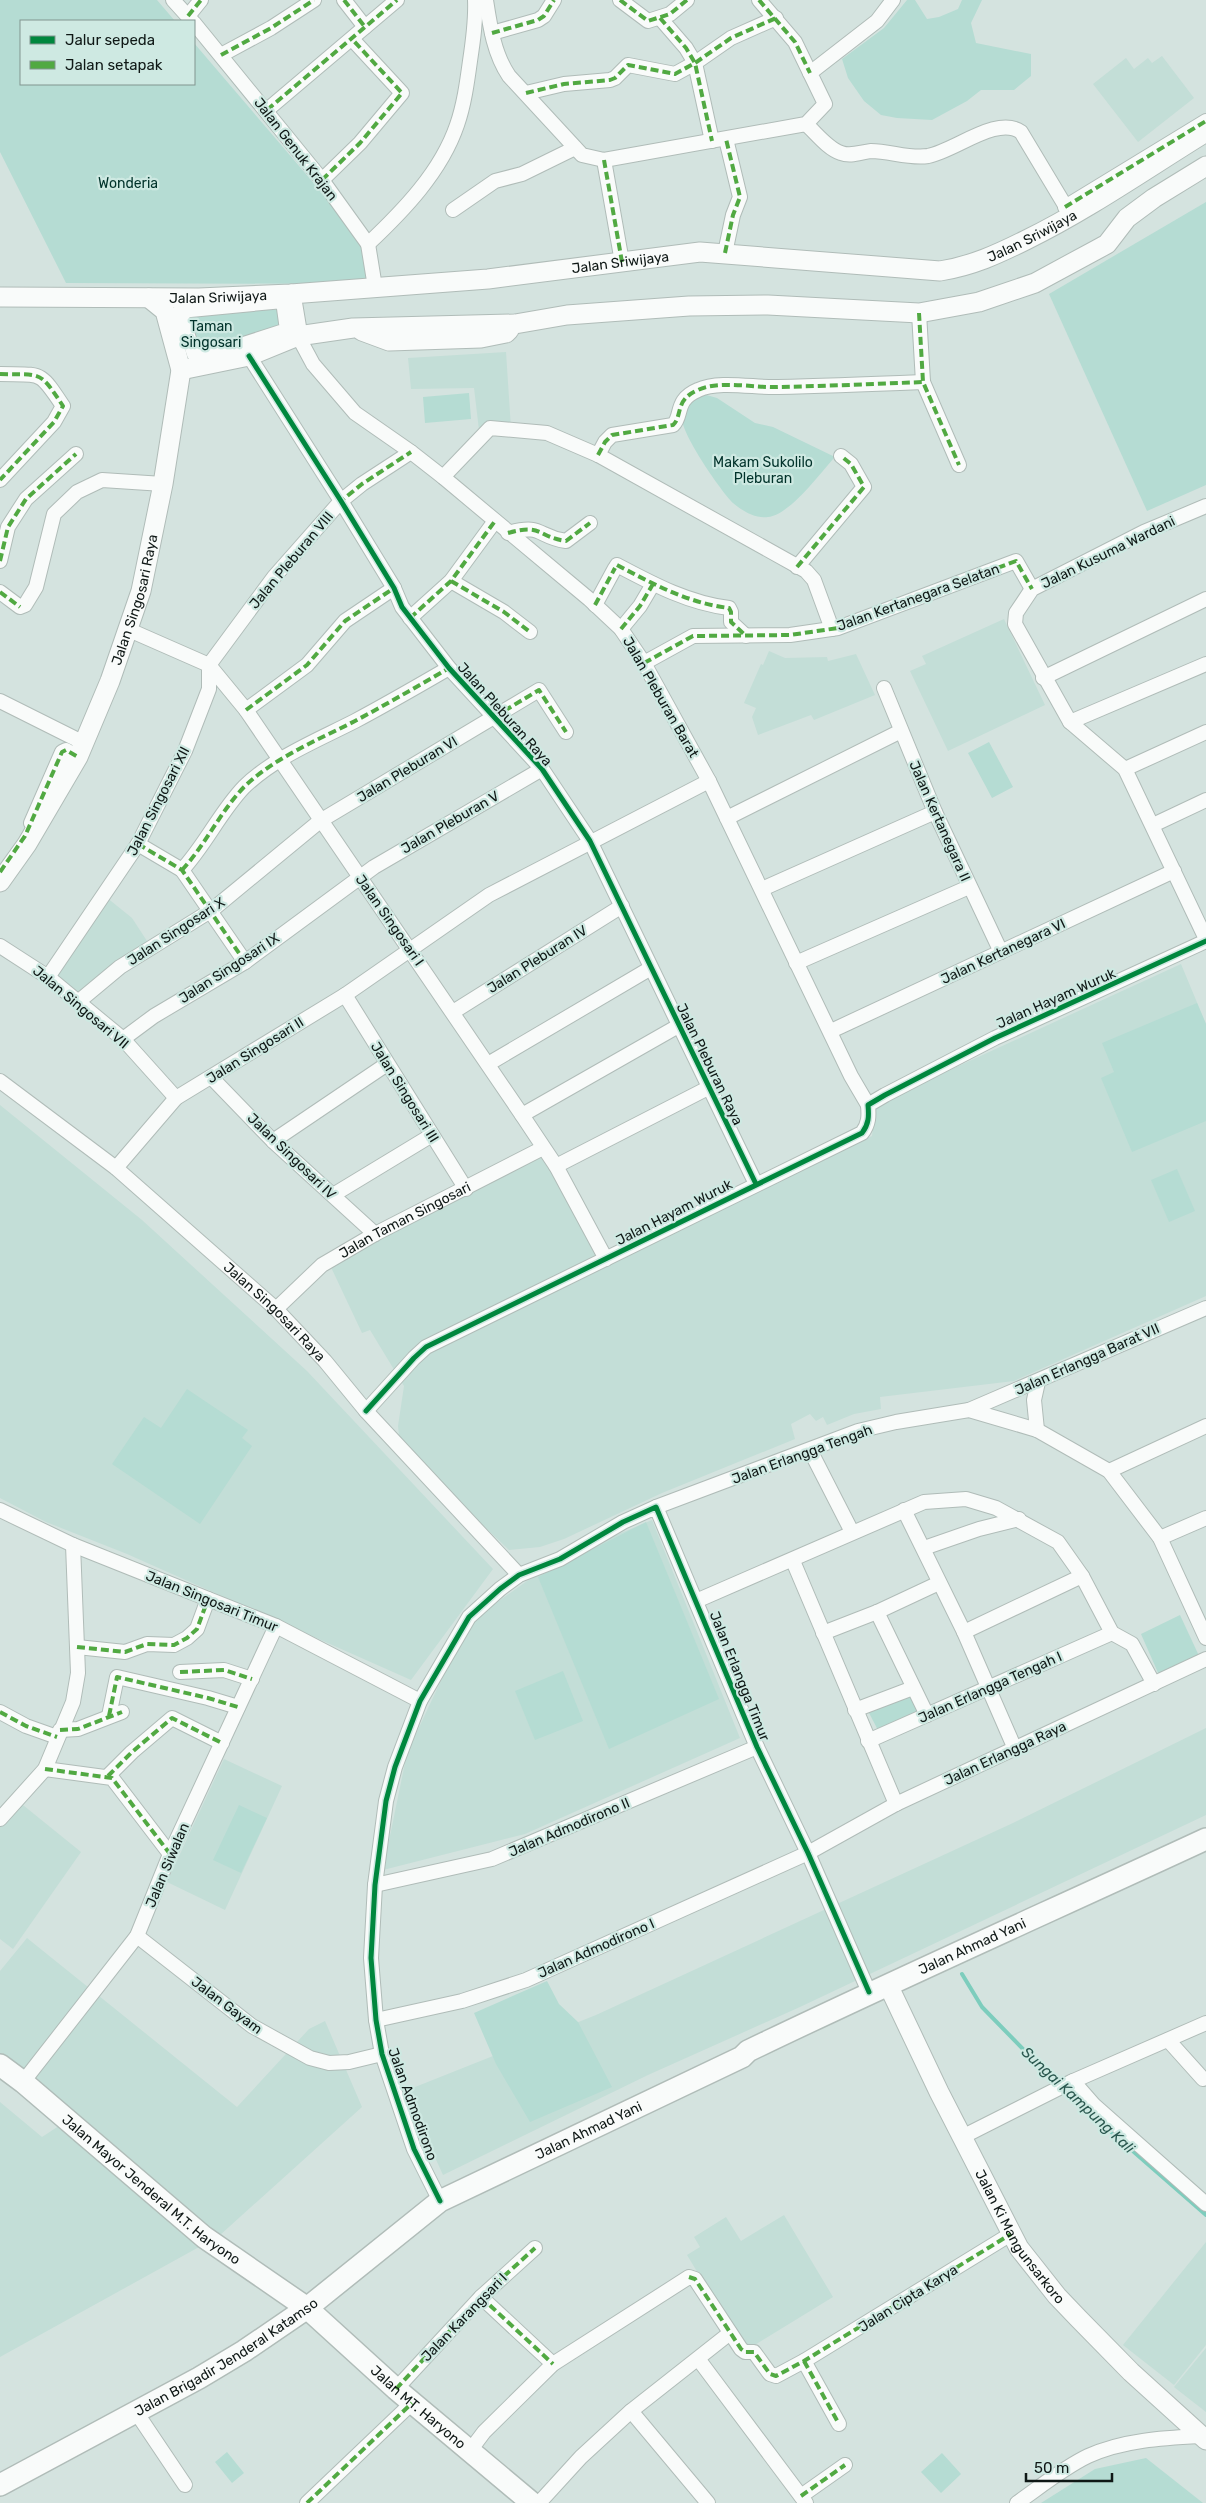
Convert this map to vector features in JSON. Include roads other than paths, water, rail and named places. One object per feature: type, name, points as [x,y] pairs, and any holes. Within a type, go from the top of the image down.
[{"type":"main road","name":"Jalan Sriwijaya","points":[[0,297],[149,298],[168,304],[488,279],[686,253],[725,253],[940,271],[963,268],[982,261],[1206,132]]},
{"type":"main road","points":[[181,370],[250,356],[298,336],[353,328],[515,324],[567,315],[689,306],[768,306],[919,313],[979,302],[1035,283],[1107,244],[1127,218],[1154,198],[1206,166]]},
{"type":"main road","points":[[291,294],[298,336]]},
{"type":"main road","name":"Jalan Singosari Raya","points":[[0,882],[27,844],[81,750],[110,681],[141,591],[164,484],[181,370],[168,304]]},
{"type":"main road","name":"Jalan Ahmad Yani","points":[[880,1992],[1206,1839]]},
{"type":"main road","name":"Jalan Ahmad Yani","points":[[438,2203],[742,2057],[748,2051],[880,1992],[1110,1895],[1206,1849]]},
{"type":"main road","name":"Jalan Ki Mangunsarkoro","points":[[880,1992],[962,2137],[1019,2248],[1062,2302],[1131,2372],[1203,2438]]},
{"type":"main road","name":"Jalan Mayor Jenderal M.T. Haryono","points":[[0,2065],[24,2082],[204,2237],[307,2308]]},
{"type":"main road","name":"Jalan Brigadir Jenderal Katamso","points":[[0,2485],[136,2412],[244,2350],[307,2308],[438,2203]]},
{"type":"main road","name":"Jalan MT. Haryono","points":[[307,2308],[412,2403],[532,2503]]},
{"type":"street","name":"Jalan Genuk Krajan","points":[[173,0],[191,20]]},
{"type":"street","points":[[191,20],[201,0]]},
{"type":"street","points":[[221,55],[271,28],[313,0]]},
{"type":"street","points":[[344,0],[365,27]]},
{"type":"street","points":[[267,110],[397,0]]},
{"type":"street","points":[[368,244],[397,217],[430,175],[452,137],[467,86],[475,28],[474,0]]},
{"type":"street","points":[[486,0],[492,33],[502,66],[509,76],[575,148],[586,157],[604,160],[806,124],[825,104],[795,42],[759,0]]},
{"type":"street","points":[[492,33],[538,20],[544,16],[554,0]]},
{"type":"street","points":[[620,0],[648,21],[670,14],[688,0]]},
{"type":"street","points":[[810,73],[877,21],[893,0]]},
{"type":"street","points":[[660,18],[686,48],[695,63],[712,141]]},
{"type":"street","points":[[526,93],[564,84],[610,80],[615,78],[628,65],[672,74],[695,63],[731,38],[776,18]]},
{"type":"street","name":"Jalan Genuk Krajan","points":[[195,25],[267,110],[322,180],[368,244],[375,287]]},
{"type":"street","points":[[322,180],[366,137],[402,93],[352,39]]},
{"type":"street","name":"Jalan Sriwijaya","points":[[1068,212],[1206,121]]},
{"type":"street","points":[[806,124],[842,154],[877,151],[921,157],[954,147],[990,130],[1002,127],[1017,129],[1021,132],[1068,212]]},
{"type":"street","points":[[725,253],[733,215],[740,197],[726,139]]},
{"type":"street","points":[[453,210],[495,181],[522,174],[575,148]]},
{"type":"street","points":[[604,160],[622,262]]},
{"type":"street","points":[[283,301],[287,330],[219,352],[194,354],[180,311],[283,301]]},
{"type":"street","points":[[919,313],[923,382],[959,465]]},
{"type":"street","name":"Jalan Pleburan Barat","points":[[298,336],[313,364],[355,413],[443,477],[621,628],[644,663],[709,781],[796,963],[832,1031],[851,1076],[868,1105]]},
{"type":"street","name":"Jalan Pleburan Raya","points":[[250,356],[341,501],[394,588],[396,598],[410,618],[448,668],[542,769],[590,841],[756,1184]]},
{"type":"street","points":[[0,374],[38,375],[46,381],[63,406],[54,422],[0,480]]},
{"type":"street","points":[[598,455],[605,442],[612,435],[673,425],[676,422],[681,403],[698,390],[710,386],[777,387],[923,382]]},
{"type":"street","points":[[443,477],[486,430],[494,427],[547,433],[598,455],[811,575],[832,629]]},
{"type":"street","name":"Jalan Pleburan VIII","points":[[209,665],[274,576],[341,501],[362,484],[411,452]]},
{"type":"street","points":[[0,560],[3,531],[26,499],[76,454]]},
{"type":"street","points":[[797,567],[864,487],[851,464],[841,456]]},
{"type":"street","points":[[0,592],[20,608],[25,605],[36,587],[54,514],[77,492],[102,480],[164,484]]},
{"type":"street","name":"Jalan Kusuma Wardani","points":[[1206,506],[1144,532],[1032,589],[1016,613],[1015,624],[1043,678],[1070,722],[1125,769],[1206,940]]},
{"type":"street","points":[[410,618],[451,581],[495,521]]},
{"type":"street","points":[[508,533],[532,528],[556,540],[566,541],[590,523]]},
{"type":"street","name":"Jalan Kertanegara Selatan","points":[[644,663],[693,636],[790,635],[832,629],[1016,561],[1032,589]]},
{"type":"street","points":[[595,605],[616,566],[706,606],[729,608],[731,622],[746,636]]},
{"type":"street","points":[[451,581],[504,612],[530,632]]},
{"type":"street","points":[[621,628],[640,606],[653,584]]},
{"type":"street","points":[[246,710],[307,665],[345,621],[394,588]]},
{"type":"street","points":[[1043,678],[1206,599]]},
{"type":"street","name":"Jalan Singosari I","points":[[127,629],[209,665],[246,710],[320,821],[410,948],[556,1166],[606,1259]]},
{"type":"street","points":[[1070,722],[1206,664]]},
{"type":"street","name":"Jalan Singosari XII","points":[[48,977],[138,844],[188,742],[209,689],[209,665]]},
{"type":"street","points":[[182,870],[194,857],[233,800],[245,786],[280,760],[373,712],[448,668]]},
{"type":"street","name":"Jalan Kertanegara II","points":[[884,688],[935,812],[1000,952]]},
{"type":"street","name":"Jalan Pleburan VI","points":[[320,821],[539,690],[566,732]]},
{"type":"street","points":[[0,701],[81,750]]},
{"type":"street","points":[[727,818],[901,731]]},
{"type":"street","points":[[1125,769],[1206,732]]},
{"type":"street","points":[[0,872],[25,836],[62,752],[66,750],[81,750]]},
{"type":"street","name":"Jalan Pleburan V","points":[[359,877],[542,769]]},
{"type":"street","name":"Jalan Singosari II","points":[[116,1168],[176,1098],[345,995],[489,894],[709,781]]},
{"type":"street","points":[[1153,825],[1206,800]]},
{"type":"street","points":[[762,889],[935,812]]},
{"type":"street","name":"Jalan Singosari X","points":[[78,1002],[120,968],[212,910],[320,821]]},
{"type":"street","points":[[138,844],[182,870],[212,910],[245,962]]},
{"type":"street","name":"Jalan Kertanegara VI","points":[[832,1031],[1174,871]]},
{"type":"street","name":"Jalan Singosari IX","points":[[123,1039],[154,1016],[245,962],[359,877]]},
{"type":"street","points":[[796,963],[969,887]]},
{"type":"street","name":"Jalan Pleburan IV","points":[[453,1012],[622,906]]},
{"type":"street","name":"Jalan Hayam Wuruk","points":[[366,1410],[426,1347],[862,1133],[866,1128],[869,1116],[868,1105],[995,1038],[1206,940]]},
{"type":"street","name":"Jalan Singosari VII","points":[[0,946],[48,977],[123,1039],[176,1098]]},
{"type":"street","points":[[488,1064],[651,968]]},
{"type":"street","name":"Jalan Singosari III","points":[[345,995],[466,1189]]},
{"type":"street","points":[[522,1115],[680,1025]]},
{"type":"street","points":[[273,1141],[387,1064]]},
{"type":"street","name":"Jalan Singosari IV","points":[[211,1077],[273,1141],[375,1234]]},
{"type":"street","name":"Jalan Singosari Raya","points":[[0,1081],[116,1168],[276,1309],[325,1361],[366,1410],[519,1575]]},
{"type":"street","points":[[556,1166],[708,1088]]},
{"type":"street","points":[[333,1196],[432,1134]]},
{"type":"street","name":"Jalan Taman Singosari","points":[[276,1309],[322,1265],[375,1234],[543,1148]]},
{"type":"street","name":"Jalan Erlangga Barat VII","points":[[968,1410],[1038,1382],[1206,1308]]},
{"type":"street","points":[[1037,1430],[1034,1400],[1038,1382]]},
{"type":"street","name":"Jalan Erlangga Tengah","points":[[656,1507],[858,1431],[896,1422],[968,1410],[1037,1430],[1109,1470],[1160,1538],[1206,1638]]},
{"type":"street","points":[[1109,1470],[1206,1426]]},
{"type":"street","points":[[810,1450],[852,1532]]},
{"type":"street","points":[[696,1600],[793,1561],[852,1532],[924,1502],[966,1499],[996,1508],[1058,1542],[1082,1576],[1112,1633],[1132,1644],[1154,1684]]},
{"type":"street","points":[[519,1575],[560,1559],[585,1546],[605,1531],[656,1507]]},
{"type":"street","name":"Jalan Erlangga Timur","points":[[656,1507],[757,1748],[808,1853],[880,1992]]},
{"type":"street","name":"Jalan Singosari Timur","points":[[0,1510],[73,1545],[276,1626],[420,1701]]},
{"type":"street","points":[[904,1510],[964,1632],[1015,1749]]},
{"type":"street","points":[[1160,1538],[1206,1518]]},
{"type":"street","points":[[924,1548],[979,1529],[1019,1519]]},
{"type":"street","points":[[0,1819],[45,1769],[58,1733],[73,1702],[78,1684],[73,1545]]},
{"type":"street","points":[[793,1561],[896,1804]]},
{"type":"street","name":"Jalan Admodirono","points":[[438,2203],[414,2149],[382,2054],[376,2020],[371,1958],[375,1886],[386,1801],[395,1767],[420,1701],[469,1617],[500,1589],[519,1575]]},
{"type":"street","points":[[964,1632],[1082,1576]]},
{"type":"street","points":[[823,1633],[877,1612],[939,1583]]},
{"type":"street","points":[[77,1647],[125,1652],[147,1644],[174,1645],[182,1642],[197,1629],[208,1599]]},
{"type":"street","points":[[877,1612],[927,1716]]},
{"type":"street","name":"Jalan Siwalan","points":[[24,2082],[137,1936],[170,1854],[276,1626]]},
{"type":"street","name":"Jalan Erlangga Tengah I","points":[[868,1741],[1112,1633]]},
{"type":"street","name":"Jalan Erlangga Raya","points":[[808,1853],[896,1804],[1206,1659]]},
{"type":"street","points":[[180,1672],[224,1670],[252,1679]]},
{"type":"street","points":[[0,1712],[26,1726],[58,1733],[78,1729],[115,1714],[118,1678],[208,1698],[238,1707]]},
{"type":"street","points":[[855,1710],[913,1688]]},
{"type":"street","points":[[108,1776],[132,1752],[172,1718],[222,1743]]},
{"type":"street","name":"Jalan Admodirono II","points":[[375,1886],[492,1859],[757,1748]]},
{"type":"street","points":[[45,1769],[108,1776],[170,1854]]},
{"type":"street","name":"Jalan Admodirono I","points":[[376,2020],[462,2001],[526,1980],[808,1853]]},
{"type":"street","name":"Jalan Gayam","points":[[137,1936],[252,2026],[310,2058],[330,2063],[349,2062],[382,2054]]},
{"type":"street","points":[[962,2137],[1071,2082],[1206,2023]]},
{"type":"street","points":[[1168,2040],[1203,2078]]},
{"type":"street","points":[[1071,2082],[1094,2105],[1205,2201]]},
{"type":"street","name":"Jalan Cipta Karya","points":[[730,2333],[743,2351],[754,2352],[773,2376],[779,2375],[1012,2234]]},
{"type":"street","name":"Jalan Karangsari I","points":[[396,2389],[481,2297],[535,2248]]},
{"type":"street","points":[[469,2452],[484,2432],[553,2364],[689,2277],[695,2279],[730,2333],[699,2360],[631,2412],[582,2457],[539,2503]]},
{"type":"street","points":[[481,2297],[553,2364]]},
{"type":"street","points":[[699,2360],[803,2500],[845,2465]]},
{"type":"street","points":[[804,2361],[839,2424]]},
{"type":"street","points":[[307,2503],[412,2403]]},
{"type":"street","points":[[136,2412],[185,2485]]},
{"type":"street","points":[[631,2412],[708,2503]]},
{"type":"street","points":[[1018,2503],[1060,2472],[1088,2456],[1154,2438],[1203,2438]]},
{"type":"waterway","name":"Sungai Kampung Kali","points":[[962,1974],[982,2007],[1058,2085]]},
{"type":"waterway","name":"Sungai Kampung Kali","points":[[1063,2090],[1206,2215]]},
{"type":"park label","name":"Wonderia","points":[[128,183]]},
{"type":"park label","name":"Taman Singosari","points":[[211,334]]},
{"type":"park label","name":"Makam Sukolilo Pleburan","points":[[763,470]]}]
